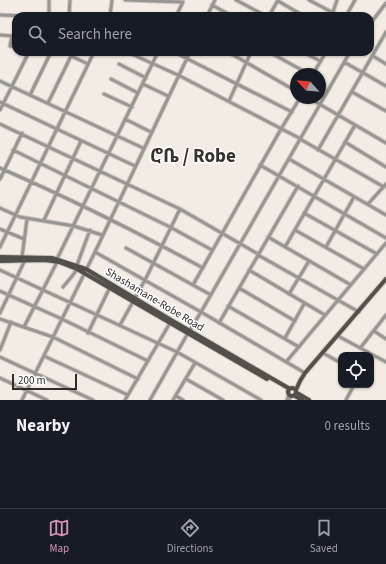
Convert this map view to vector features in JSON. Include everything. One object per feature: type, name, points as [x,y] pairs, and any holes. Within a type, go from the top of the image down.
[{"type":"main road","name":"Shashamane-Robe Road","points":[[0,257],[57,260],[85,270],[170,323],[189,332]]},
{"type":"main road","name":"Shashamane-Robe Road","points":[[0,261],[23,259]]},
{"type":"main road","name":"Shashamane-Robe Road","points":[[85,270],[110,287],[189,332],[291,394]]},
{"type":"main road","points":[[291,394],[305,373],[386,279]]},
{"type":"main road","points":[[291,394],[302,400]]},
{"type":"main road","points":[[291,394],[309,400]]},
{"type":"street","points":[[48,12],[49,0]]},
{"type":"street","points":[[69,12],[70,0]]},
{"type":"street","points":[[110,12],[112,0]]},
{"type":"street","points":[[125,0],[183,1],[178,12]]},
{"type":"street","points":[[209,12],[215,0]]},
{"type":"street","points":[[236,0],[261,12]]},
{"type":"street","points":[[271,0],[277,1],[297,12]]},
{"type":"street","points":[[309,0],[333,12],[337,0]]},
{"type":"street","points":[[348,12],[355,0]]},
{"type":"street","points":[[271,12],[277,1]]},
{"type":"street","points":[[374,19],[386,3]]},
{"type":"street","points":[[212,5],[225,12]]},
{"type":"street","points":[[0,15],[12,15]]},
{"type":"street","points":[[374,54],[386,32]]},
{"type":"street","points":[[0,35],[12,36],[10,46],[12,46]]},
{"type":"street","points":[[382,40],[386,42]]},
{"type":"street","points":[[0,110],[2,102],[27,56]]},
{"type":"street","points":[[30,95],[49,56]]},
{"type":"street","points":[[48,104],[71,56],[88,64]]},
{"type":"street","points":[[0,247],[92,56]]},
{"type":"street","points":[[135,56],[152,64],[157,64],[229,101],[385,185],[368,204]]},
{"type":"street","points":[[24,327],[156,56]]},
{"type":"street","points":[[183,56],[292,112]]},
{"type":"street","points":[[235,56],[290,88]]},
{"type":"street","points":[[229,101],[249,56]]},
{"type":"street","points":[[276,56],[298,68]]},
{"type":"street","points":[[310,56],[320,62]]},
{"type":"street","points":[[316,68],[324,56]]},
{"type":"street","points":[[150,400],[321,105],[348,56]]},
{"type":"street","points":[[318,150],[373,56],[386,64]]},
{"type":"street","points":[[22,400],[95,252],[109,219],[187,58]]},
{"type":"street","points":[[344,62],[386,86]]},
{"type":"street","points":[[119,64],[146,78]]},
{"type":"street","points":[[111,79],[138,93]]},
{"type":"street","points":[[0,80],[116,137],[143,148]]},
{"type":"street","points":[[143,84],[168,96]]},
{"type":"street","points":[[352,92],[386,111]]},
{"type":"street","points":[[104,94],[132,107]]},
{"type":"street","points":[[2,102],[135,166]]},
{"type":"street","points":[[193,286],[260,165],[297,104]]},
{"type":"street","points":[[321,105],[386,143]]},
{"type":"street","points":[[125,119],[151,132]]},
{"type":"street","points":[[0,130],[1,124],[22,133],[180,209],[358,312]]},
{"type":"street","points":[[285,247],[355,125]]},
{"type":"street","points":[[0,179],[22,133]]},
{"type":"street","points":[[44,220],[81,141]]},
{"type":"street","points":[[345,142],[386,167]]},
{"type":"street","points":[[13,150],[170,227],[212,250]]},
{"type":"street","points":[[289,159],[386,215]]},
{"type":"street","points":[[260,165],[386,238]]},
{"type":"street","points":[[0,168],[109,219],[203,268]]},
{"type":"street","points":[[219,323],[298,186]]},
{"type":"street","points":[[326,247],[354,197]]},
{"type":"street","points":[[0,208],[27,219],[44,220],[74,226],[102,235]]},
{"type":"street","points":[[120,325],[154,263],[170,227],[180,209]]},
{"type":"street","points":[[304,213],[377,254]]},
{"type":"street","points":[[0,313],[17,278],[23,259],[27,219]]},
{"type":"street","points":[[0,229],[24,239]]},
{"type":"street","points":[[63,287],[73,275],[77,267],[90,230]]},
{"type":"street","points":[[295,230],[364,269]]},
{"type":"street","points":[[268,237],[351,285]]},
{"type":"street","points":[[286,362],[386,243]]},
{"type":"street","points":[[126,248],[211,295]]},
{"type":"street","points":[[95,252],[305,373]]},
{"type":"street","points":[[289,294],[309,261]]},
{"type":"street","points":[[0,270],[177,352],[261,400]]},
{"type":"street","points":[[249,270],[304,304],[326,315]]},
{"type":"street","points":[[88,332],[110,287]]},
{"type":"street","points":[[238,288],[295,321]]},
{"type":"street","points":[[0,291],[148,361]]},
{"type":"street","points":[[285,338],[304,304]]},
{"type":"street","points":[[228,306],[299,347]]},
{"type":"street","points":[[361,347],[386,315]]},
{"type":"street","points":[[0,319],[53,337],[138,379]]},
{"type":"street","points":[[0,350],[11,322]]},
{"type":"street","points":[[125,400],[170,323]]},
{"type":"street","points":[[374,331],[386,339]]},
{"type":"street","points":[[338,336],[368,352]]},
{"type":"street","points":[[322,353],[338,361]]},
{"type":"street","points":[[44,356],[128,395]]},
{"type":"street","points":[[374,356],[386,362]]},
{"type":"street","points":[[0,357],[93,400]]},
{"type":"street","points":[[173,400],[195,363]]},
{"type":"street","points":[[0,378],[47,400]]},
{"type":"street","points":[[186,379],[218,399],[223,400]]},
{"type":"street","points":[[346,400],[352,388]]},
{"type":"street","points":[[176,396],[183,400]]},
{"type":"district","name":"ሮቤ / Robe","points":[[193,155]]}]
